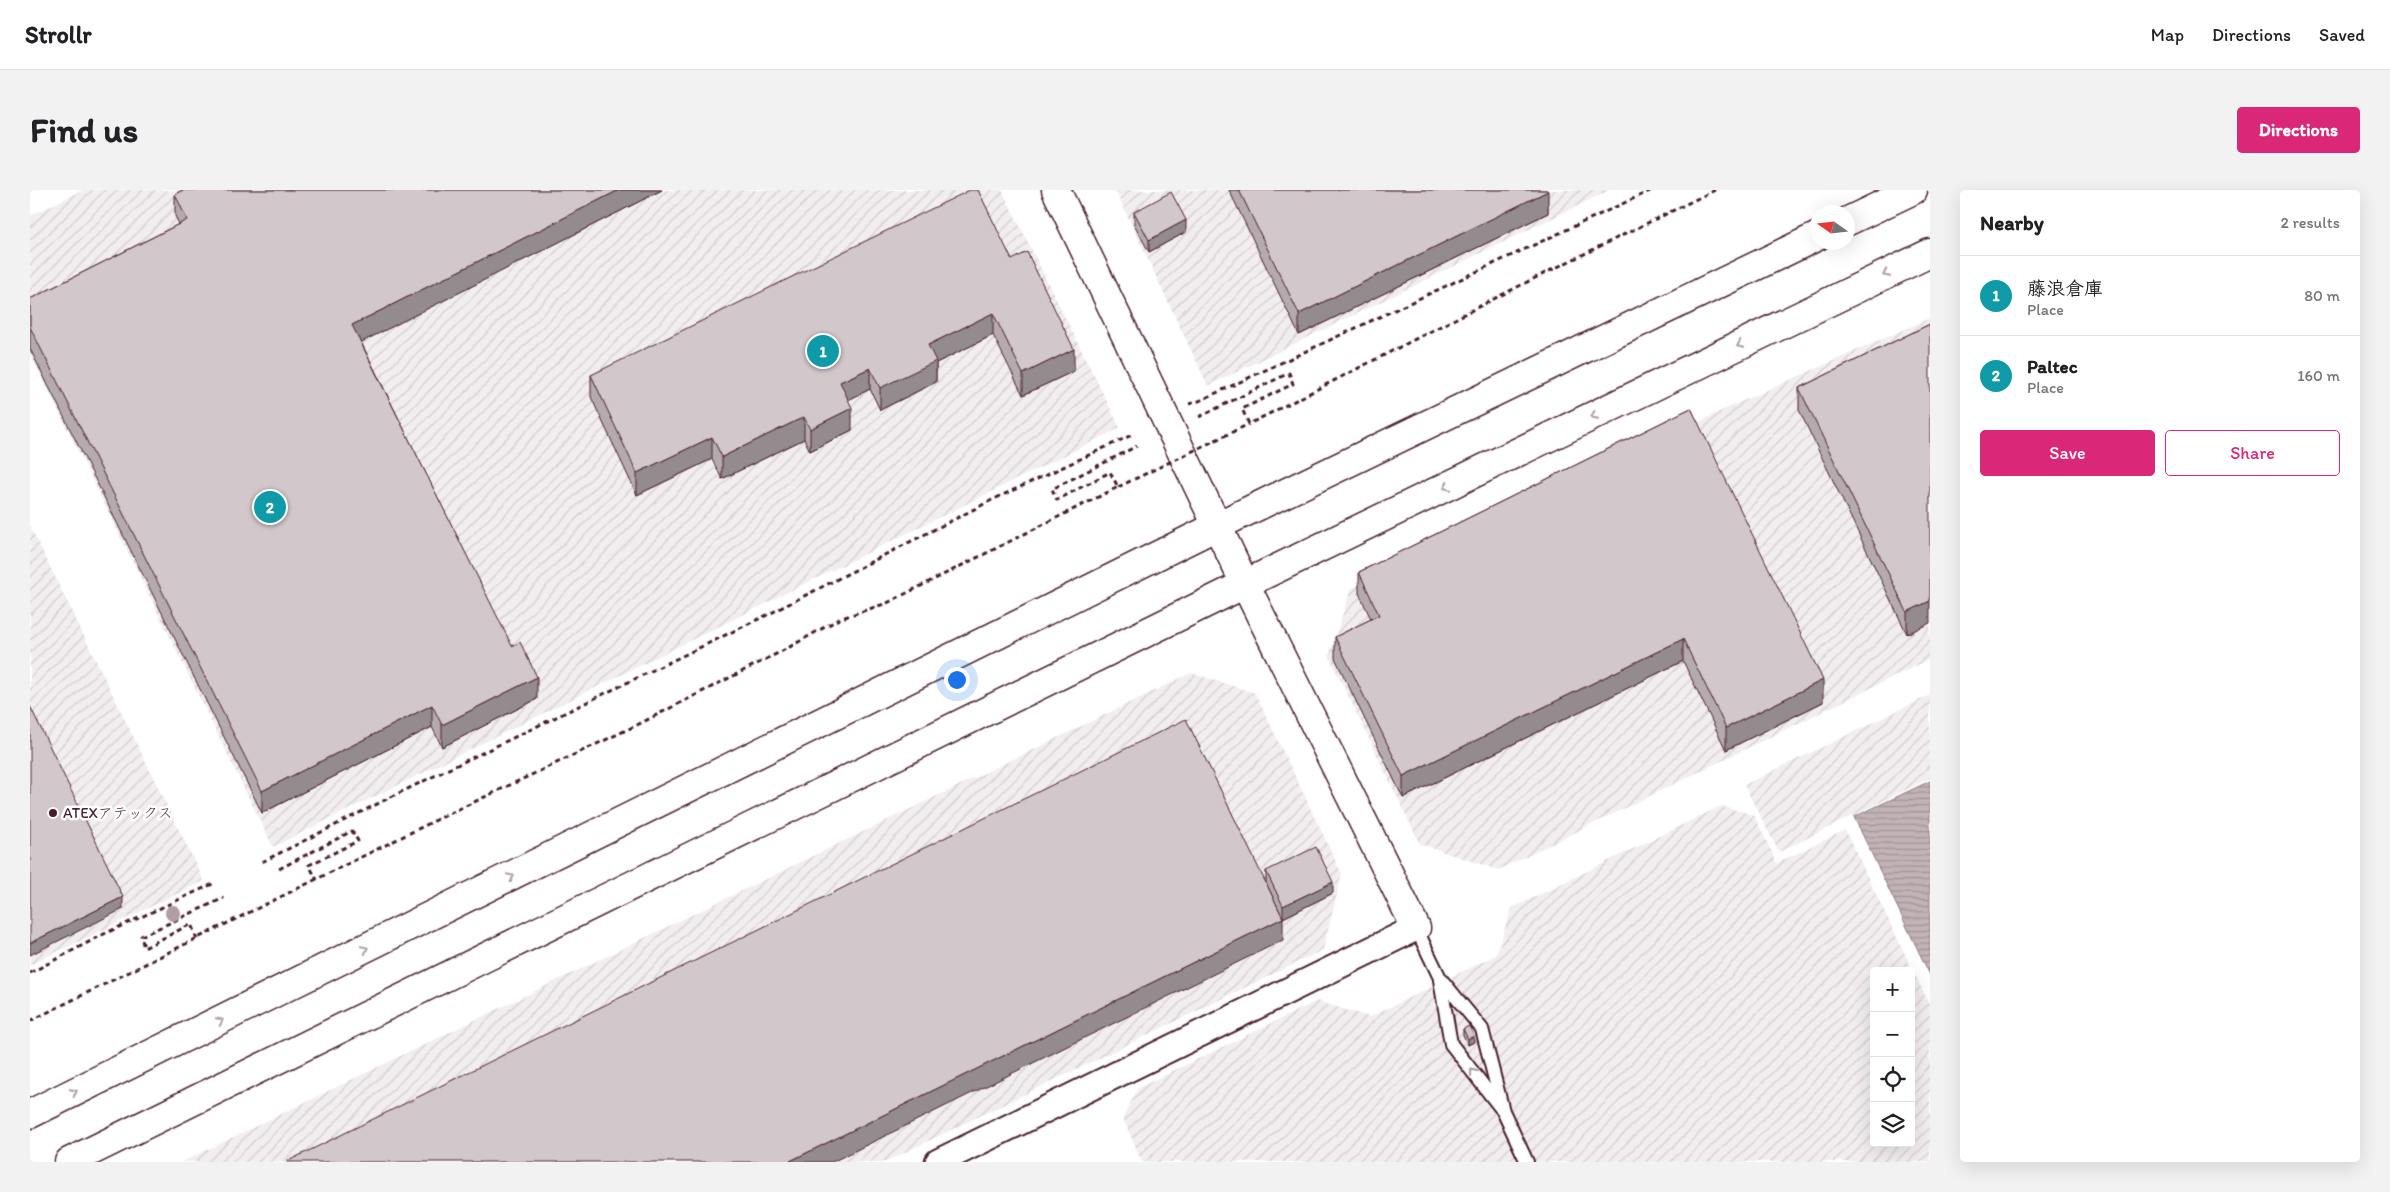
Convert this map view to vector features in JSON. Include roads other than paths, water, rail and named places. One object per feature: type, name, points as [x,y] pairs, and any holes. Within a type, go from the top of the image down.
[{"type":"street","points":[[938,1162],[1416,928],[1246,584],[1056,190]]},
{"type":"street","points":[[1855,219],[1913,190]]},
{"type":"street","points":[[30,1114],[1218,524],[1810,240]]},
{"type":"street","points":[[68,1162],[1246,584],[1930,253]]},
{"type":"lane","points":[[1416,928],[1440,978],[1482,1029],[1503,1111],[1527,1162]]},
{"type":"lane","points":[[1440,978],[1451,1044],[1503,1111]]},
{"type":"place","name":"藤浪倉庫","points":[[823,351]]},
{"type":"place","name":"Paltec","points":[[270,507]]},
{"type":"place","name":"ATEXアテックス","points":[[53,813]]}]
